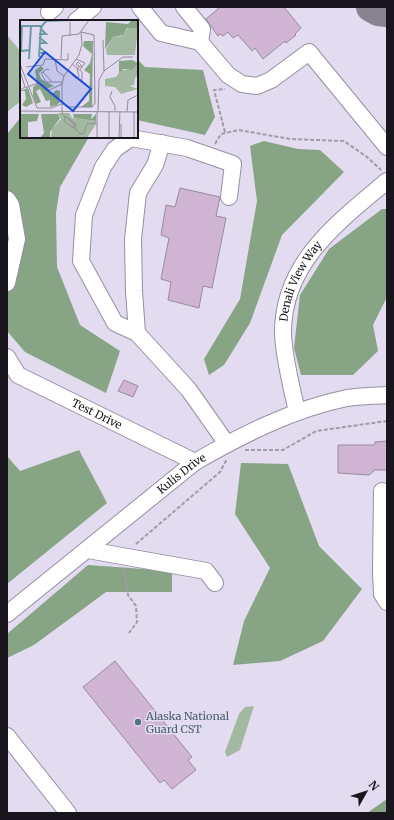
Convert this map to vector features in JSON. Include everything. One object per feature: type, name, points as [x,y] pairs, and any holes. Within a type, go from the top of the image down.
[{"type":"lane","points":[[77,20],[93,7]]},
{"type":"lane","points":[[140,7],[161,33],[200,42],[228,75],[242,84],[258,86],[271,80],[309,52],[387,147]]},
{"type":"lane","points":[[184,7],[202,29],[200,42]]},
{"type":"lane","points":[[229,197],[233,164],[187,148],[131,138],[115,149],[103,167],[84,215],[81,261],[115,322],[137,333],[190,390],[231,445]]},
{"type":"lane","points":[[137,333],[134,291],[133,239],[138,193],[155,165],[162,143]]},
{"type":"lane","name":"Denali View Way","points":[[297,412],[283,334],[287,300],[292,285],[317,244],[384,176]]},
{"type":"lane","points":[[7,199],[11,205],[17,239],[7,282]]},
{"type":"lane","name":"Test Drive","points":[[7,357],[18,375],[195,462]]},
{"type":"lane","name":"Kulis Drive","points":[[7,614],[195,462],[297,412],[348,398],[387,395]]},
{"type":"lane","points":[[382,491],[384,572],[382,594],[387,602]]},
{"type":"lane","points":[[88,550],[206,571],[215,583]]},
{"type":"lane","points":[[7,736],[68,813]]},
{"type":"path","points":[[225,132],[214,90],[231,88]]},
{"type":"path","points":[[214,145],[221,134],[239,130],[290,139],[344,141],[367,157],[384,176]]},
{"type":"path","points":[[128,633],[137,622],[136,606],[128,595],[123,565],[130,549],[220,472],[231,445],[246,450],[283,450],[316,431],[387,421]]},
{"type":"green space","points":[[7,35],[20,51],[20,102],[7,112]]},
{"type":"green space","points":[[138,60],[145,67],[203,70],[215,117],[205,135],[138,120]]},
{"type":"green space","points":[[20,118],[20,138],[88,138],[60,187],[56,213],[57,267],[80,325],[120,351],[106,393],[25,352],[7,331],[7,134]]},
{"type":"green space","points":[[264,141],[298,149],[320,150],[344,172],[282,235],[250,323],[224,365],[209,375],[204,359],[240,299],[257,201],[250,146]]},
{"type":"green space","points":[[382,209],[387,209],[387,297],[373,325],[378,351],[353,375],[301,375],[294,348],[300,295],[329,249]]},
{"type":"green space","points":[[79,450],[107,503],[7,584],[7,456],[20,471]]},
{"type":"green space","points":[[241,463],[288,464],[319,546],[362,589],[323,641],[280,661],[233,665],[244,621],[270,568],[235,514]]},
{"type":"green space","points":[[88,565],[172,571],[172,592],[106,592],[34,645],[7,658],[7,634]]},
{"type":"green space","points":[[254,706],[240,750],[227,757],[225,752],[239,714],[245,707]]},
{"type":"green space","points":[[387,799],[387,813],[367,813]]},
{"type":"building","points":[[220,7],[284,7],[301,28],[295,34],[296,35],[286,43],[285,41],[263,59],[255,48],[252,51],[238,35],[233,38],[228,32],[223,36],[220,34],[218,36],[206,19]]},
{"type":"building","points":[[180,188],[220,197],[216,216],[226,218],[212,288],[203,286],[199,308],[168,300],[171,282],[161,279],[169,238],[161,235],[166,205],[175,207]]},
{"type":"building","points":[[124,380],[138,386],[133,397],[118,391]]},
{"type":"building","points":[[387,441],[387,470],[375,470],[369,475],[338,473],[338,445],[374,445],[375,442]]},
{"type":"building","name":"Alaska National Guard CST","points":[[115,661],[192,757],[188,760],[196,770],[172,789],[164,780],[160,783],[83,687]]},
{"type":"taxiway","points":[[371,7],[378,11],[387,12]]},
{"type":"place","name":"Alaska National Guard CST","points":[[138,722]]}]
